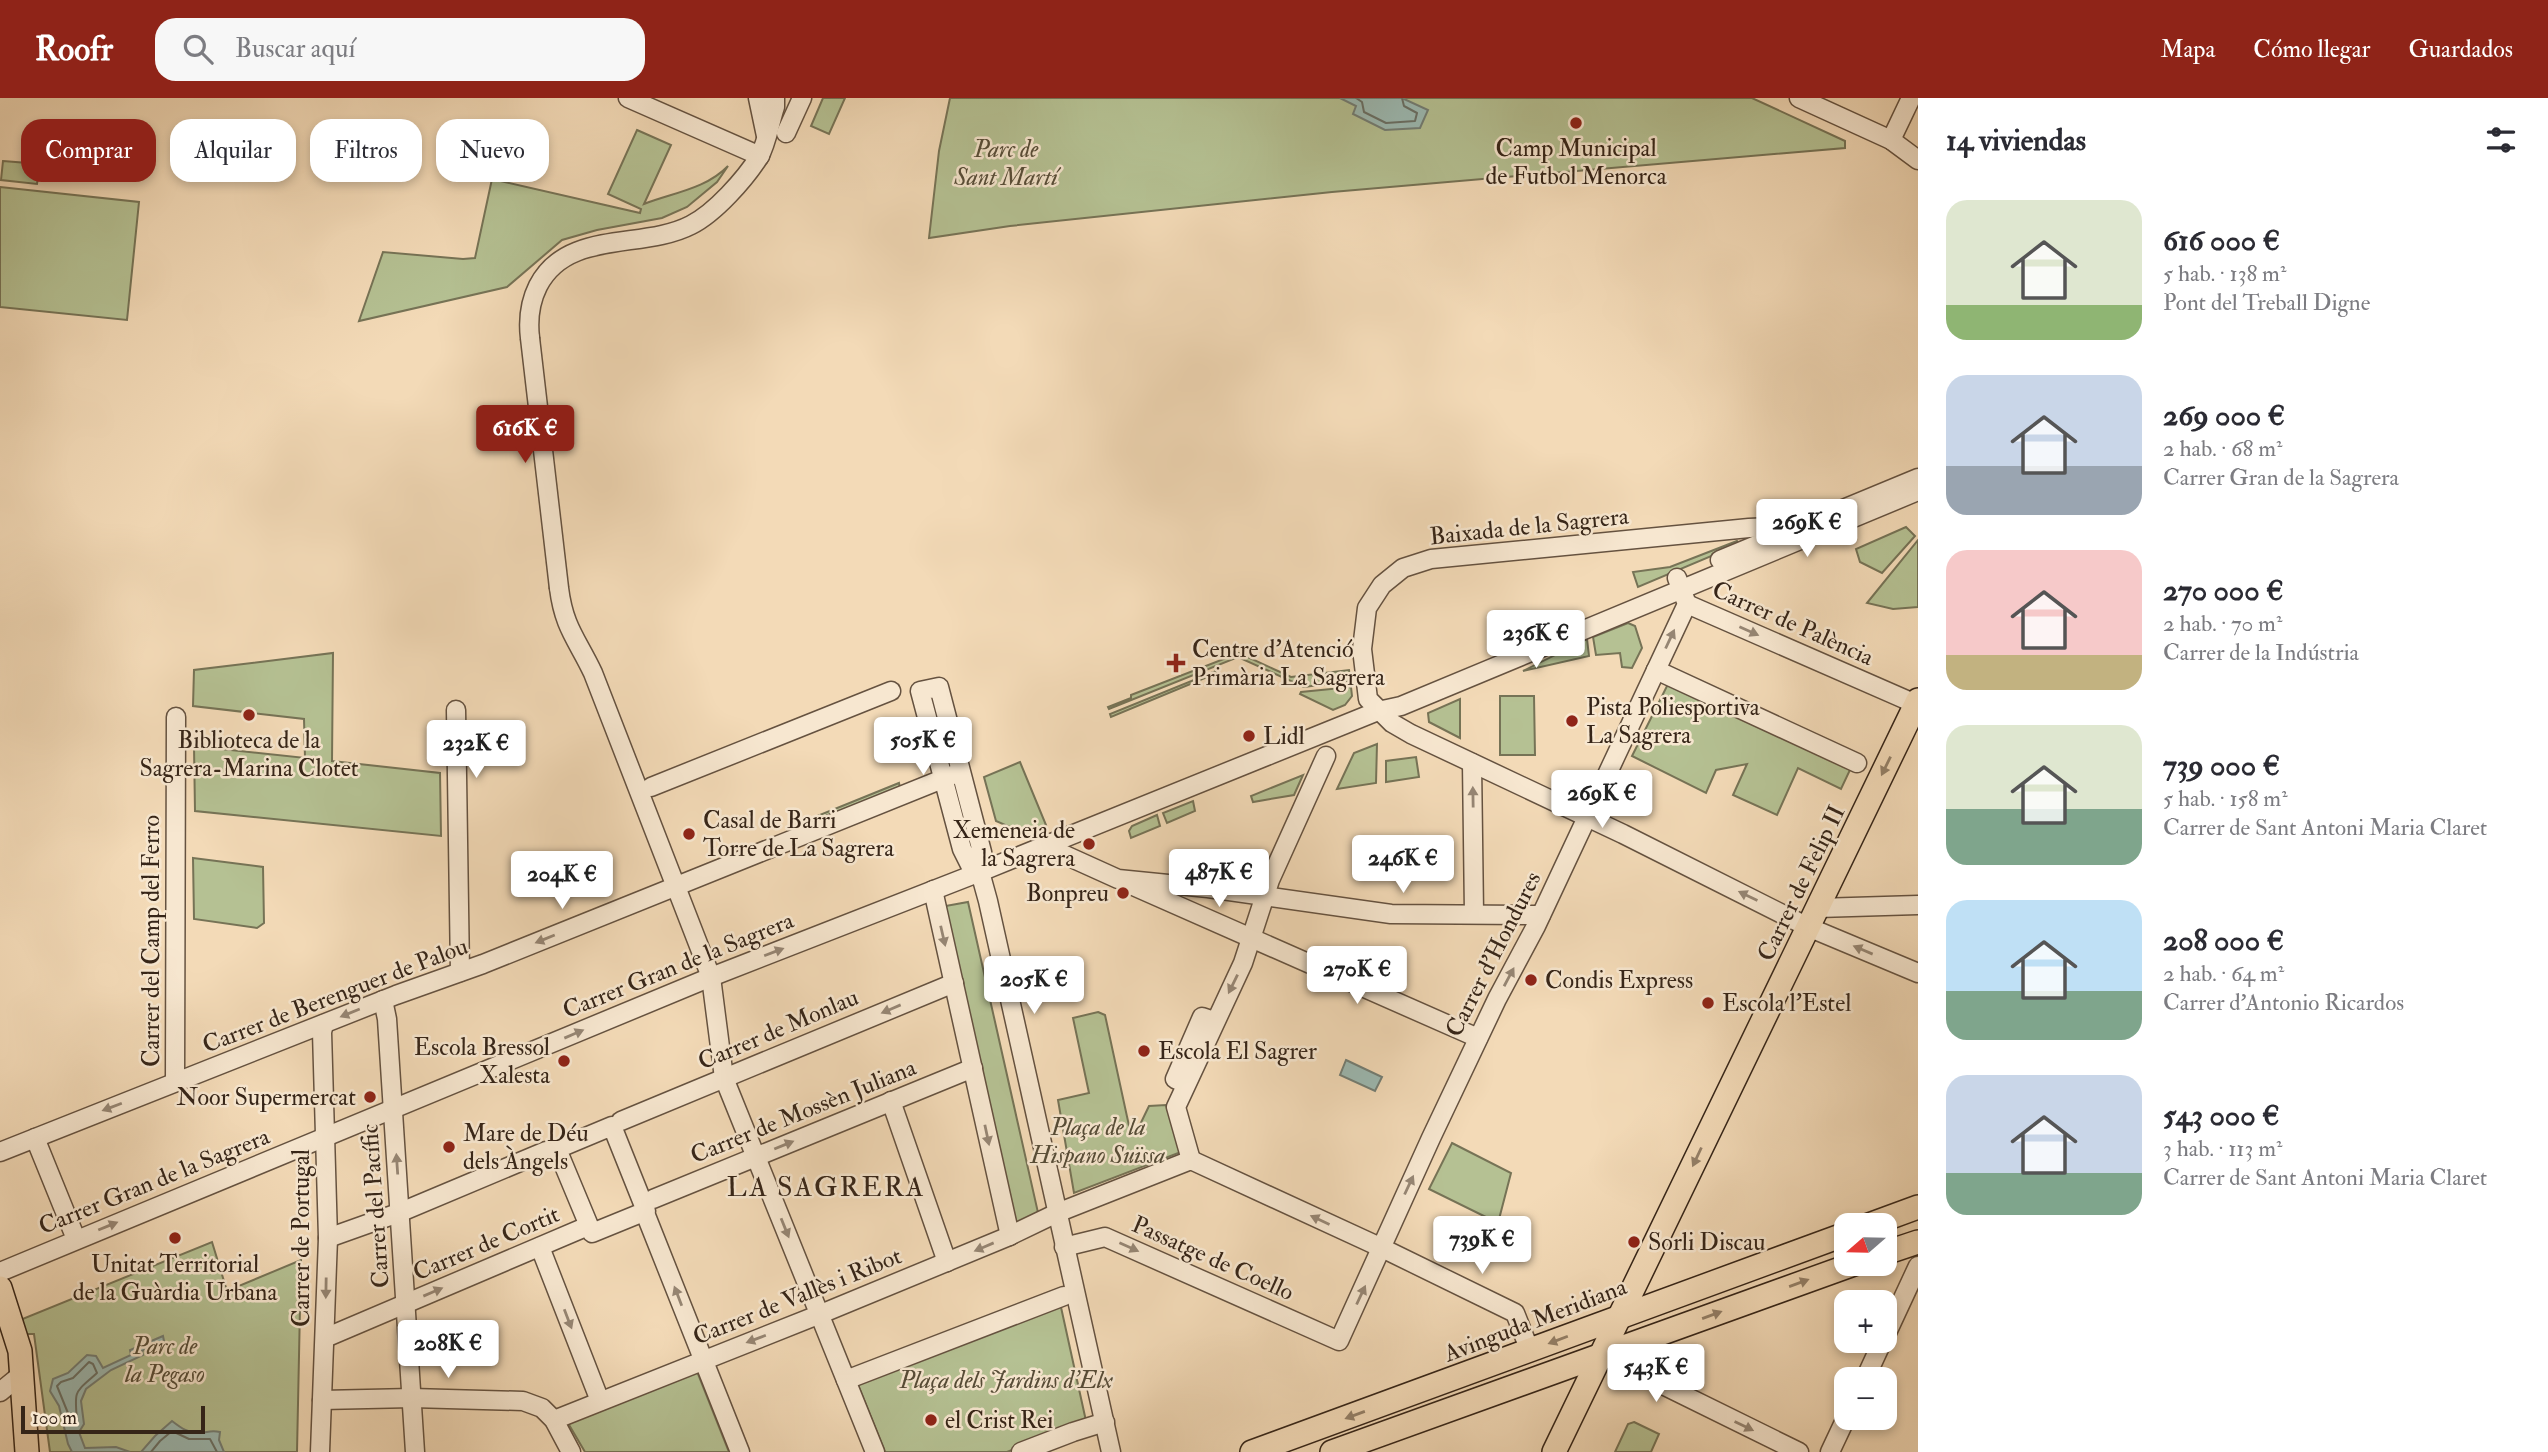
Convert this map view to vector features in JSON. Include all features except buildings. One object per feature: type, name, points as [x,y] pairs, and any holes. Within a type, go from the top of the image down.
[{"type":"main road","name":"Carrer de Felip II","points":[[1602,1355],[1917,703]]},
{"type":"main road","points":[[1897,1215],[1918,1207]]},
{"type":"main road","points":[[1897,1248],[1918,1242]]},
{"type":"main road","name":"Avinguda Meridiana","points":[[1252,1452],[1621,1315],[1834,1256]]},
{"type":"main road","name":"Avinguda Meridiana","points":[[1332,1452],[1562,1367],[1602,1355],[1834,1257]]},
{"type":"main road","points":[[0,1288],[16,1336],[22,1374],[27,1452]]},
{"type":"main road","points":[[1554,1452],[1602,1355]]},
{"type":"street","points":[[628,98],[760,156]]},
{"type":"street","points":[[758,98],[766,136]]},
{"type":"street","points":[[775,98],[775,107],[760,156],[722,201],[691,226],[587,248],[564,258],[542,280],[532,302],[530,338],[564,618],[593,673],[645,788],[711,977],[724,1078],[875,1452]]},
{"type":"street","points":[[786,133],[802,98]]},
{"type":"street","points":[[1799,98],[1891,139],[1918,160]]},
{"type":"street","points":[[1891,139],[1911,98]]},
{"type":"street","name":"Carrer Gran de la Sagrera","points":[[1682,590],[1778,535],[1918,478]]},
{"type":"street","name":"Carrer Gran de la Sagrera","points":[[0,1272],[711,977],[1045,846],[1378,710],[1401,706],[1918,491]]},
{"type":"street","name":"Baixada de la Sagrera","points":[[1378,710],[1368,699],[1362,649],[1367,608],[1382,585],[1403,568],[1431,559],[1749,528],[1764,527],[1778,535]]},
{"type":"street","name":"Carrer d'Hondures","points":[[1339,1341],[1404,1194],[1478,1038],[1541,915],[1656,670],[1682,590]]},
{"type":"street","name":"Carrer de Palència","points":[[1682,590],[1917,703]]},
{"type":"street","points":[[1656,670],[1857,764]]},
{"type":"street","points":[[645,788],[891,691]]},
{"type":"street","points":[[456,710],[460,972]]},
{"type":"street","points":[[1378,710],[1392,723],[1472,763],[1813,918],[1918,973]]},
{"type":"street","name":"Carrer del Camp del Ferro","points":[[176,717],[176,1082]]},
{"type":"street","points":[[1326,756],[1265,897],[1243,963],[1176,1107],[1191,1160],[1515,1313],[1530,1351]]},
{"type":"street","points":[[1472,763],[1474,914]]},
{"type":"street","name":"Carrer de Berenguer de Palou","points":[[0,1152],[460,972],[951,775],[982,852],[984,863],[980,872]]},
{"type":"street","points":[[1045,846],[1478,1038]]},
{"type":"street","points":[[980,872],[1111,1452]]},
{"type":"street","points":[[1118,879],[1208,888],[1391,914],[1541,915]]},
{"type":"street","points":[[933,890],[1010,1236]]},
{"type":"street","points":[[1813,918],[1918,905]]},
{"type":"street","name":"Carrer de Monlau","points":[[621,1121],[954,983]]},
{"type":"street","name":"Carrer del Pacífic","points":[[383,1000],[387,1016],[401,1212],[415,1452]]},
{"type":"street","name":"Carrer de Portugal","points":[[320,1452],[328,1238],[322,1032],[324,1024]]},
{"type":"street","name":"Carrer de Mossèn Juliana","points":[[702,1360],[649,1206],[756,1156],[972,1068]]},
{"type":"street","points":[[891,1101],[947,1262]]},
{"type":"street","name":"Carrer de Cortit","points":[[612,1126],[646,1210],[592,1233],[588,1226],[557,1149],[612,1126]]},
{"type":"street","points":[[35,1138],[76,1239]]},
{"type":"street","points":[[328,1238],[401,1212],[547,1151]]},
{"type":"street","name":"Carrer de Vallès i Ribot","points":[[554,1420],[820,1314],[1010,1236],[1057,1213],[1191,1160]]},
{"type":"street","name":"Carrer de Cortit","points":[[325,1338],[588,1226]]},
{"type":"street","name":"Passatge de Coello","points":[[1065,1247],[1105,1237],[1339,1341]]},
{"type":"street","points":[[540,1247],[600,1401]]},
{"type":"street","points":[[1897,1311],[1918,1266]]},
{"type":"street","points":[[846,1380],[1064,1296]]},
{"type":"street","points":[[1602,1355],[1799,1452]]},
{"type":"street","points":[[702,1360],[740,1452]]},
{"type":"street","points":[[0,1392],[22,1374]]},
{"type":"street","points":[[322,1400],[412,1398],[523,1401],[542,1408],[554,1420],[571,1452]]},
{"type":"street","points":[[1021,1452],[1105,1422]]},
{"type":"street","points":[[1830,1452],[1840,1430]]},
{"type":"green space","points":[[823,98],[845,98],[829,134],[811,126]]},
{"type":"green space","name":"Parc de Sant Martí","points":[[950,98],[1752,98],[1845,141],[1845,148],[1332,192],[1010,226],[929,238],[939,151]]},
{"type":"green space","points":[[637,130],[671,145],[644,204],[688,190],[710,180],[728,166],[717,182],[687,207],[662,218],[597,230],[562,240],[507,287],[359,321],[383,252],[475,258],[491,182],[505,182],[640,213],[641,209],[608,194]]},
{"type":"green space","points":[[3,161],[21,162],[21,182],[37,182],[37,184],[1,180]]},
{"type":"green space","points":[[0,187],[139,202],[127,320],[0,307]]},
{"type":"green space","points":[[1906,527],[1915,536],[1882,573],[1860,562],[1856,549]]},
{"type":"green space","points":[[1918,540],[1918,607],[1893,609],[1867,603]]},
{"type":"green space","points":[[1737,541],[1740,544],[1638,587],[1633,572],[1670,567]]},
{"type":"green space","points":[[1628,623],[1635,626],[1642,648],[1632,668],[1622,667],[1620,653],[1596,655],[1593,637]]},
{"type":"green space","points":[[1587,639],[1589,656],[1523,671]]},
{"type":"green space","points":[[333,653],[332,761],[440,773],[441,836],[195,811],[194,746],[305,758],[304,719],[193,706],[194,670]]},
{"type":"green space","points":[[1239,653],[1291,677],[1349,670],[1351,681],[1304,687],[1238,657],[1109,709],[1108,707],[1131,698],[1131,695]]},
{"type":"green space","points":[[1216,671],[1217,673],[1111,717],[1110,714]]},
{"type":"green space","points":[[1674,672],[1857,755],[1841,789],[1798,768],[1777,815],[1733,795],[1747,764],[1716,770],[1706,793],[1632,756]]},
{"type":"green space","points":[[1351,687],[1352,696],[1345,705],[1333,710],[1300,694],[1301,692]]},
{"type":"green space","points":[[1500,696],[1534,696],[1535,755],[1500,755]]},
{"type":"green space","points":[[1460,699],[1460,738],[1429,722],[1428,713]]},
{"type":"green space","points":[[1377,744],[1376,783],[1337,789],[1354,753]]},
{"type":"green space","points":[[1416,757],[1419,777],[1386,782],[1386,761]]},
{"type":"green space","points":[[1020,762],[1046,825],[1026,834],[996,821],[984,777]]},
{"type":"green space","points":[[1303,775],[1294,795],[1253,802],[1251,796]]},
{"type":"green space","points":[[899,783],[900,788],[797,830],[795,825]]},
{"type":"green space","points":[[1193,801],[1195,811],[1167,823],[1163,813]]},
{"type":"green space","points":[[1157,815],[1160,826],[1131,838],[1129,831],[1132,826]]},
{"type":"green space","points":[[193,858],[263,867],[264,923],[257,928],[194,919]]},
{"type":"green space","points":[[968,902],[1039,1217],[1011,1227],[940,907]]},
{"type":"green space","name":"Plaça de la Hispano Suïssa","points":[[1098,1012],[1105,1015],[1131,1135],[1135,1135],[1149,1106],[1166,1105],[1181,1152],[1074,1193],[1058,1100],[1089,1093],[1073,1018]]},
{"type":"green space","points":[[1452,1143],[1511,1173],[1498,1223],[1429,1189]]},
{"type":"green space","name":"Parc de la Pegaso","points":[[212,1242],[227,1291],[301,1260],[297,1452],[50,1452],[34,1334],[26,1334],[20,1320]]},
{"type":"green space","name":"Plaça dels Jardins d'Elx","points":[[1057,1289],[1086,1421],[1007,1452],[885,1452],[852,1370]]},
{"type":"green space","points":[[696,1369],[729,1452],[585,1452],[565,1418]]},
{"type":"green space","points":[[1634,1422],[1659,1434],[1651,1452],[1615,1452],[1628,1424]]},
{"type":"water","points":[[1340,98],[1402,98],[1428,110],[1420,128],[1385,130],[1353,114],[1356,106]]},
{"type":"water","points":[[1346,1060],[1382,1077],[1375,1091],[1340,1075]]},
{"type":"water","points":[[163,1336],[164,1341],[142,1351],[143,1355],[111,1370],[86,1389],[81,1401],[84,1424],[79,1432],[85,1448],[116,1447],[130,1452],[72,1452],[59,1406],[50,1391],[53,1379],[68,1373],[87,1355],[96,1356],[103,1368],[131,1355],[130,1350]]},
{"type":"water","points":[[172,1421],[193,1433],[220,1432],[219,1440],[224,1452],[141,1452]]},
{"type":"place","name":"Camp Municipal de Futbol Menorca","points":[[1576,123]]},
{"type":"place","name":"Centre d'Atenció Primària La Sagrera","points":[[1176,663]]},
{"type":"place","name":"Biblioteca de la Sagrera-Marina Clotet","points":[[249,715]]},
{"type":"place","name":"Pista Poliesportiva La Sagrera","points":[[1572,721]]},
{"type":"place","name":"Lidl","points":[[1249,736]]},
{"type":"place","name":"Casal de Barri Torre de La Sagrera","points":[[689,834]]},
{"type":"place","name":"Xemeneia de la Sagrera","points":[[1089,844]]},
{"type":"place","name":"Bonpreu","points":[[1123,893]]},
{"type":"place","name":"Condis Express","points":[[1531,980]]},
{"type":"place","name":"Escola l'Estel","points":[[1708,1003]]},
{"type":"place","name":"Escola El Sagrer","points":[[1144,1051]]},
{"type":"place","name":"Escola Bressol Xalesta","points":[[564,1061]]},
{"type":"place","name":"Noor Supermercat","points":[[370,1097]]},
{"type":"place","name":"Mare de Déu dels Àngels","points":[[449,1147]]},
{"type":"place","name":"Unitat Territorial de la Guàrdia Urbana","points":[[175,1238]]},
{"type":"place","name":"Sorli Discau","points":[[1634,1242]]},
{"type":"place","name":"el Crist Rei","points":[[931,1420]]},
{"type":"district","name":"LA SAGRERA","points":[[826,1186]]}]
